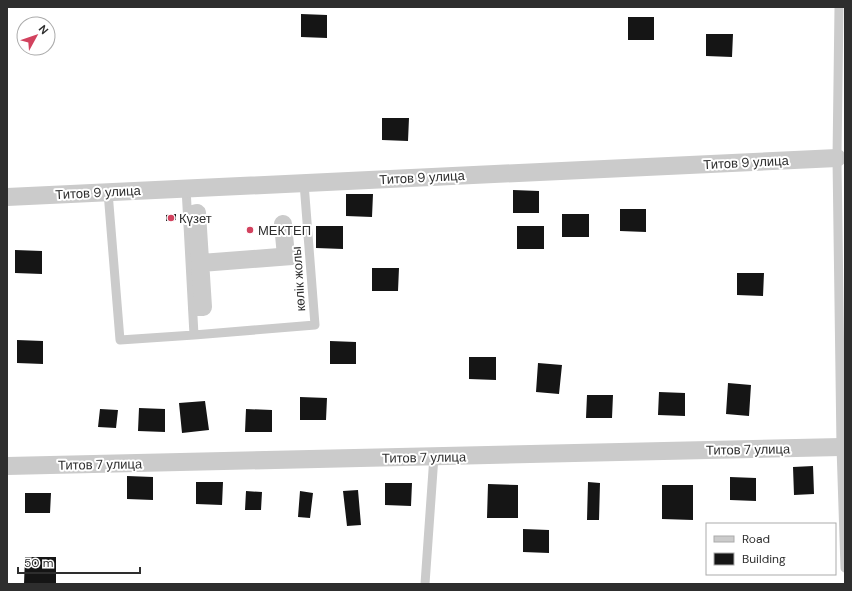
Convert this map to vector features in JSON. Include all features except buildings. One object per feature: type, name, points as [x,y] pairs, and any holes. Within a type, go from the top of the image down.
[{"type":"street","name":"Титов 9 улица","points":[[7,197],[841,158]]},
{"type":"street","points":[[194,214],[197,214],[203,307],[197,307]]},
{"type":"street","points":[[201,263],[289,256],[283,224]]},
{"type":"street","name":"Титов 7 улица","points":[[7,466],[841,447]]},
{"type":"lane","points":[[839,7],[841,158],[841,447],[845,568]]},
{"type":"lane","name":"көлік жолы","points":[[108,192],[120,340],[315,325],[304,183]]},
{"type":"lane","points":[[186,188],[194,335]]},
{"type":"lane","points":[[425,584],[434,456]]},
{"type":"place","name":"Күзет","points":[[171,218]]},
{"type":"place","name":"МЕКТЕП","points":[[250,230]]}]
